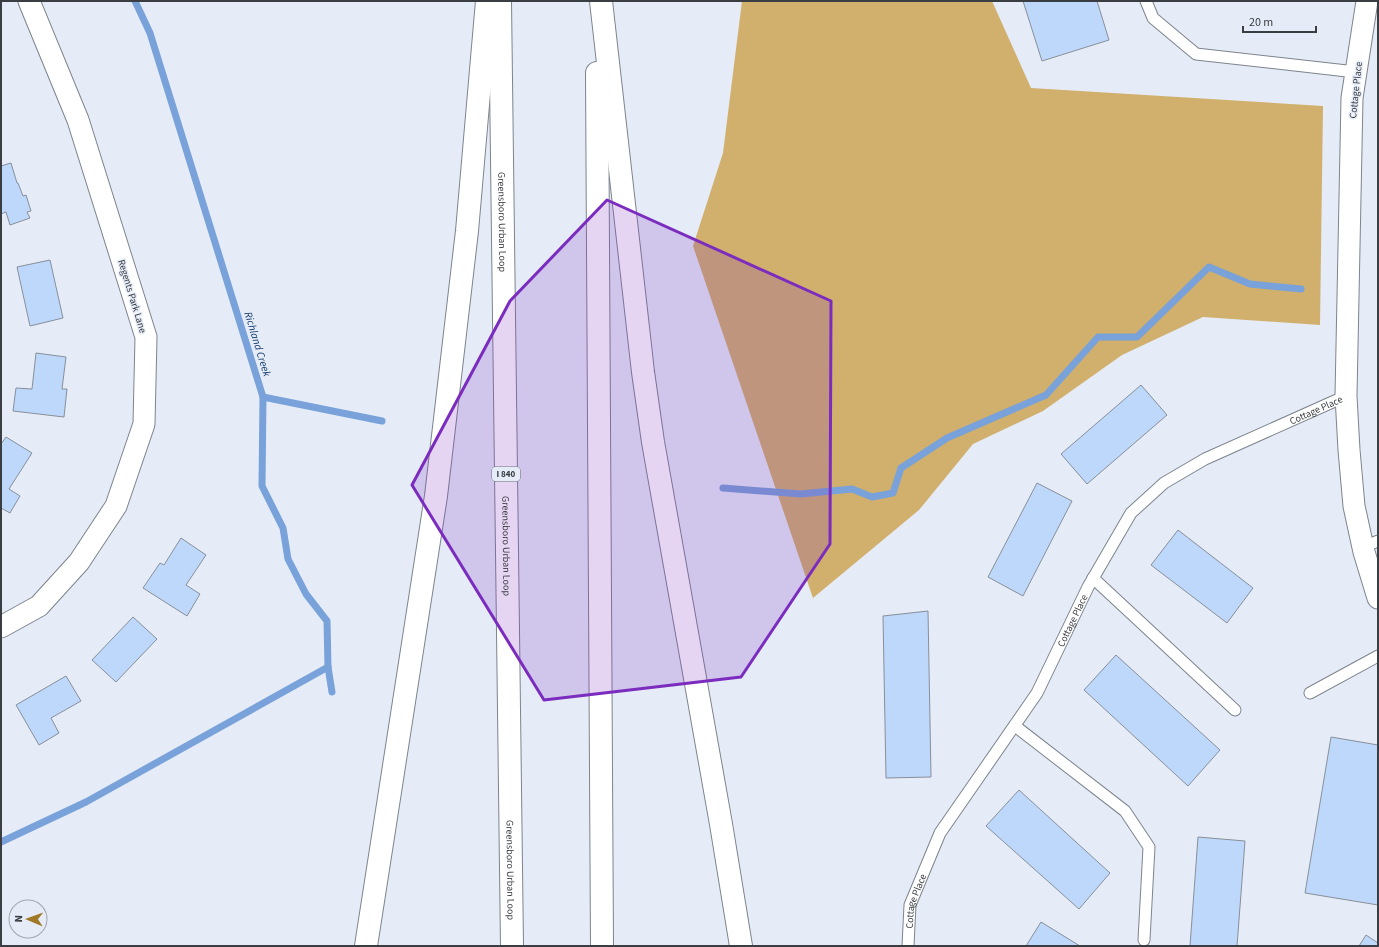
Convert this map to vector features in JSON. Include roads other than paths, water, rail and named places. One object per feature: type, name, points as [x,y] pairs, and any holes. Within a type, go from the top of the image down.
[{"type":"highway","points":[[366,946],[436,496],[467,231],[487,1]]},
{"type":"highway","name":"Greensboro Urban Loop","points":[[500,1],[512,946]]},
{"type":"highway","points":[[596,1],[602,946]]},
{"type":"highway","points":[[601,1],[643,372],[653,442],[721,824],[741,946]]},
{"type":"street","name":"Regents Park Lane","points":[[1,626],[39,606],[79,562],[116,506],[144,424],[146,337],[78,120],[29,1]]},
{"type":"street","name":"Cottage Place","points":[[1367,1],[1352,98],[1346,396],[1354,506],[1370,544],[1378,598]]},
{"type":"lane","points":[[1146,1],[1153,18],[1196,54],[1356,72]]},
{"type":"lane","name":"Cottage Place","points":[[908,946],[910,905],[940,832],[1037,693],[1093,578],[1131,513],[1164,484],[1205,459],[1346,396]]},
{"type":"lane","points":[[1093,578],[1235,710]]},
{"type":"lane","points":[[1310,693],[1378,656]]},
{"type":"lane","points":[[1015,726],[1125,811],[1149,847],[1144,940]]},
{"type":"waterway","name":"Richland Creek","points":[[135,1],[150,33],[263,397],[262,486],[283,528],[288,559],[306,594],[327,621],[328,667],[332,692]]},
{"type":"waterway","points":[[723,488],[801,494],[852,489],[872,497],[893,493],[901,468],[947,438],[1046,395],[1098,337],[1137,337],[1209,267],[1250,284],[1301,289]]},
{"type":"waterway","points":[[263,397],[382,421]]},
{"type":"waterway","points":[[1,842],[86,802],[328,667]]}]
